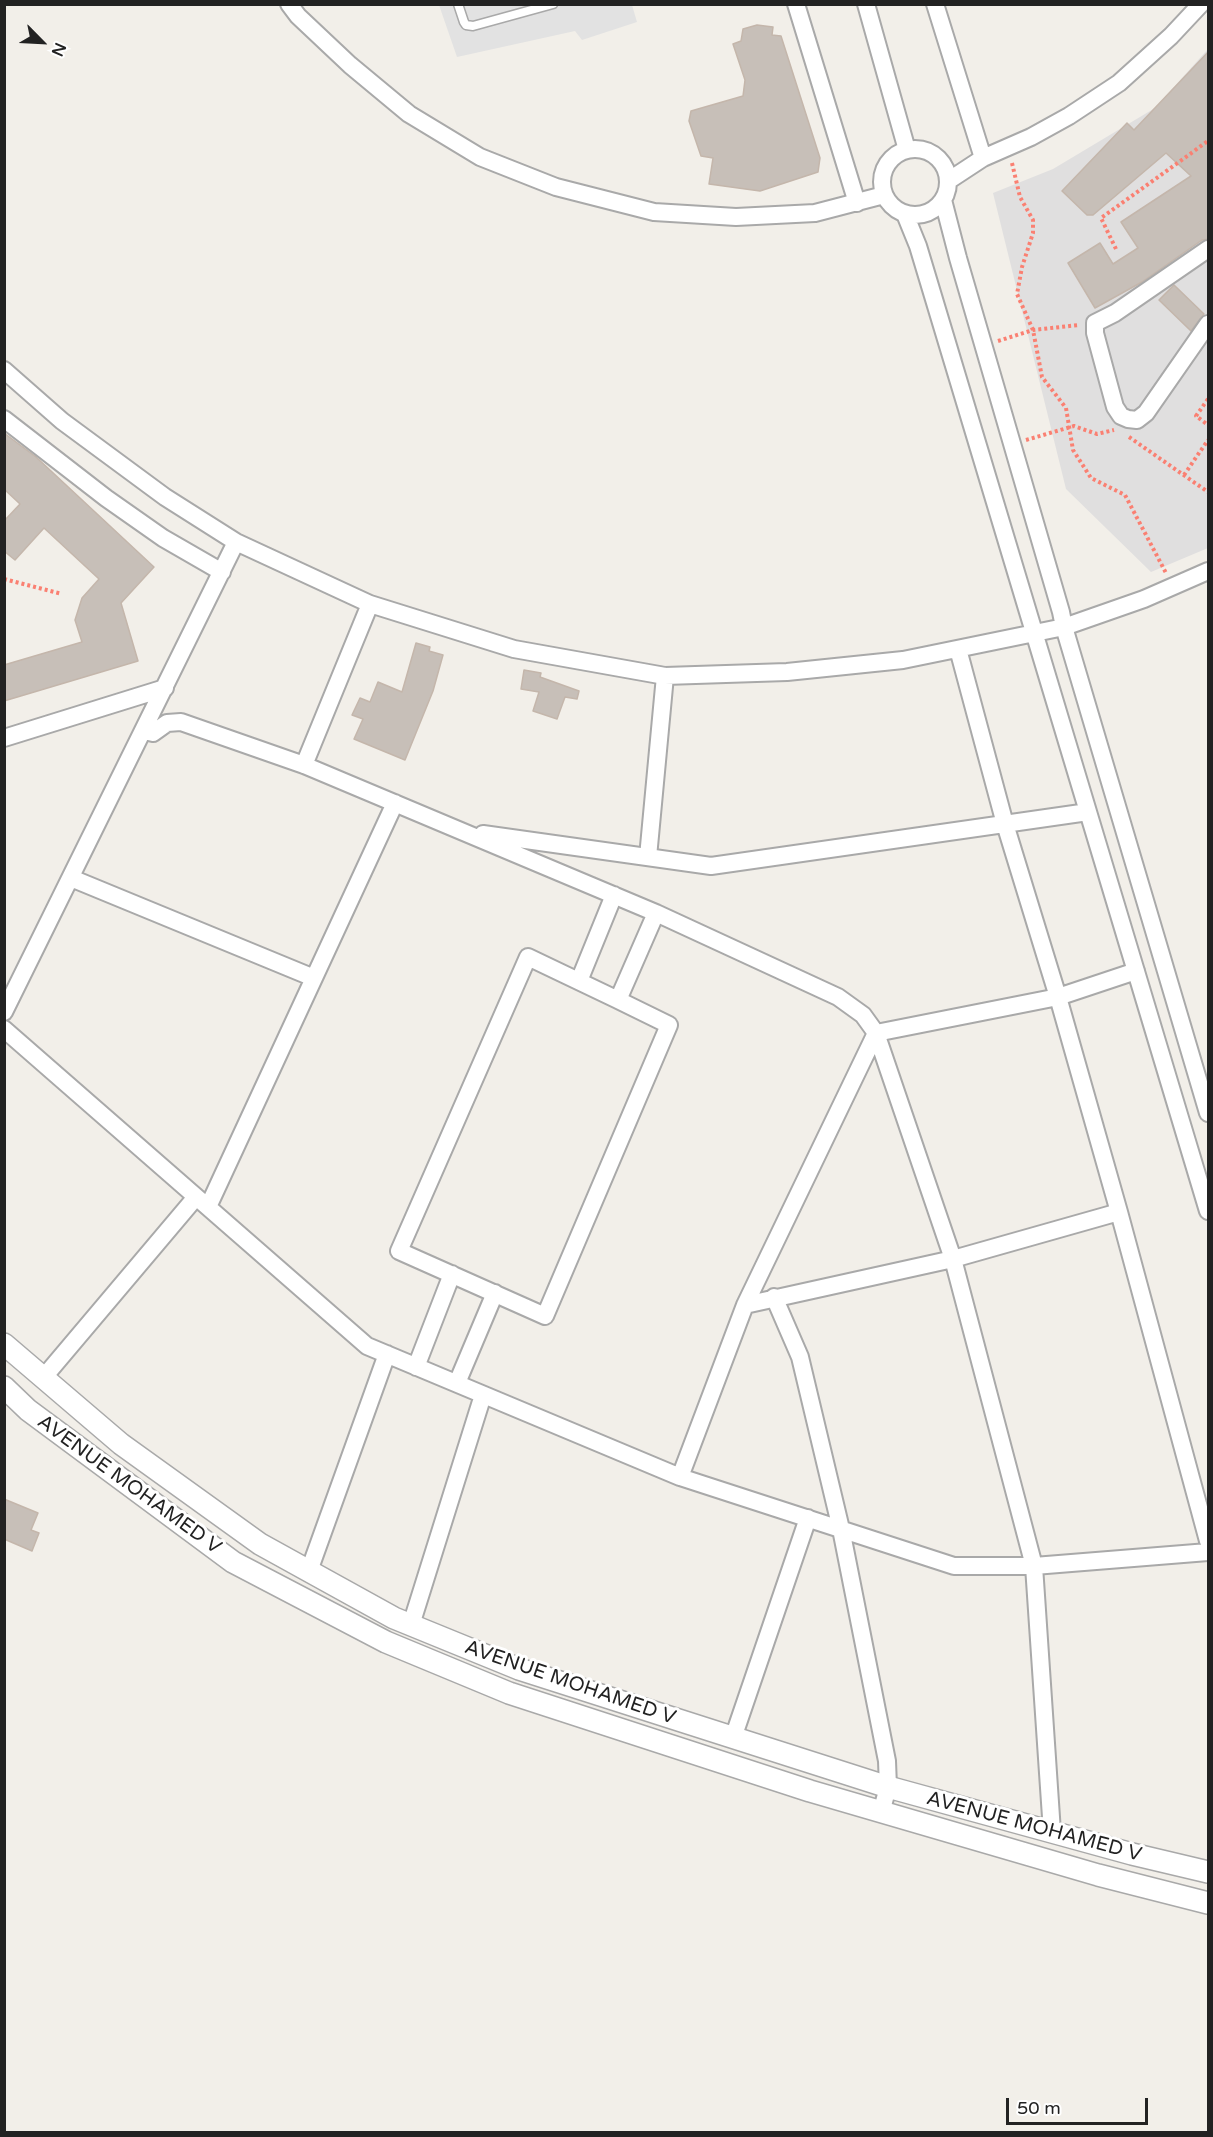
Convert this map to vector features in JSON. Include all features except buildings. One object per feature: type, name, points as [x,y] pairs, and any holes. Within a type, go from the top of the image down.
[{"type":"street","points":[[290,4],[298,16],[350,65],[409,114],[480,158],[556,187],[654,212],[736,217],[815,213],[884,195]]},
{"type":"street","points":[[796,4],[857,203]]},
{"type":"street","points":[[866,4],[908,150]]},
{"type":"street","points":[[935,4],[983,158]]},
{"type":"street","points":[[948,181],[983,158],[1031,137],[1069,116],[1119,83],[1171,36],[1201,4]]},
{"type":"street","points":[[919,149],[928,151],[943,163],[948,181],[947,192],[943,200],[930,212],[916,216],[897,210],[884,195],[882,184],[889,162],[897,154],[919,149]]},
{"type":"street","points":[[943,200],[1064,627],[1209,1113]]},
{"type":"street","points":[[930,212],[948,219]]},
{"type":"street","points":[[905,214],[918,246],[1136,971],[1203,1168],[1209,1211]]},
{"type":"street","points":[[1209,249],[1095,323],[1095,333],[1115,407],[1121,416],[1123,425],[1137,420],[1146,413],[1209,324]]},
{"type":"street","points":[[4,370],[62,421],[165,496],[236,542],[370,604],[514,649],[665,676],[787,672],[903,660],[1064,627],[1144,599],[1209,572]]},
{"type":"street","points":[[4,419],[59,463],[163,538],[222,572]]},
{"type":"street","points":[[4,1012],[236,542]]},
{"type":"street","points":[[304,765],[370,604]]},
{"type":"street","points":[[958,649],[1005,824],[1058,997],[1119,1212],[1209,1541]]},
{"type":"street","points":[[648,857],[665,676]]},
{"type":"street","points":[[4,738],[165,688]]},
{"type":"street","points":[[144,731],[153,733],[167,723],[181,722],[304,765],[656,913],[838,997],[863,1015],[876,1033],[953,1259],[1034,1566],[1052,1832]]},
{"type":"street","points":[[44,1377],[202,1202],[314,978],[395,803]]},
{"type":"street","points":[[459,830],[711,866],[1088,812]]},
{"type":"street","points":[[71,878],[314,978]]},
{"type":"street","points":[[579,981],[614,895]]},
{"type":"street","points":[[618,1000],[656,913]]},
{"type":"street","points":[[528,957],[579,981],[669,1025],[545,1316],[399,1251],[528,957]]},
{"type":"street","points":[[876,1033],[1058,997],[1136,971]]},
{"type":"street","points":[[4,1029],[367,1346],[680,1477],[954,1566],[1034,1566],[1209,1552]]},
{"type":"street","points":[[680,1477],[746,1305],[876,1033]]},
{"type":"street","points":[[746,1305],[953,1259],[1119,1212]]},
{"type":"street","points":[[416,1367],[452,1274]]},
{"type":"street","points":[[457,1383],[495,1293]]},
{"type":"street","points":[[774,1297],[800,1357],[841,1529],[887,1761],[888,1787],[881,1813]]},
{"type":"street","name":"AVENUE MOHAMED V","points":[[4,1344],[121,1444],[260,1544],[394,1618],[519,1669],[888,1787],[1132,1854],[1209,1872]]},
{"type":"street","points":[[309,1571],[387,1354]]},
{"type":"street","name":"AVENUE MOHAMED V","points":[[4,1387],[28,1410],[233,1562],[386,1642],[509,1693],[881,1813],[1098,1875],[1209,1903]]},
{"type":"street","points":[[411,1625],[483,1395]]},
{"type":"street","points":[[733,1738],[808,1518]]},
{"type":"lane","points":[[458,4],[466,25],[473,26],[553,4]]},
{"type":"path","points":[[1116,249],[1101,218],[1209,141]]},
{"type":"path","points":[[1008,147],[1020,197],[1033,220],[1034,233],[1022,267],[1017,294],[1033,330],[1042,377],[1066,408],[1073,450],[1091,478],[1125,495],[1174,587]]},
{"type":"path","points":[[983,345],[1033,330],[1095,323]]},
{"type":"path","points":[[1209,399],[1196,416],[1209,424]]},
{"type":"path","points":[[1012,445],[1068,427],[1074,426],[1097,434],[1123,425],[1184,475],[1209,492]]},
{"type":"path","points":[[1184,475],[1209,440]]},
{"type":"path","points":[[4,579],[62,594]]},
{"type":"shaded area","points":[[439,5],[632,5],[637,22],[582,40],[575,31],[457,57]]},
{"type":"shaded area","points":[[1208,49],[1208,548],[1151,572],[1066,489],[993,193],[1053,169],[1155,108]]}]
